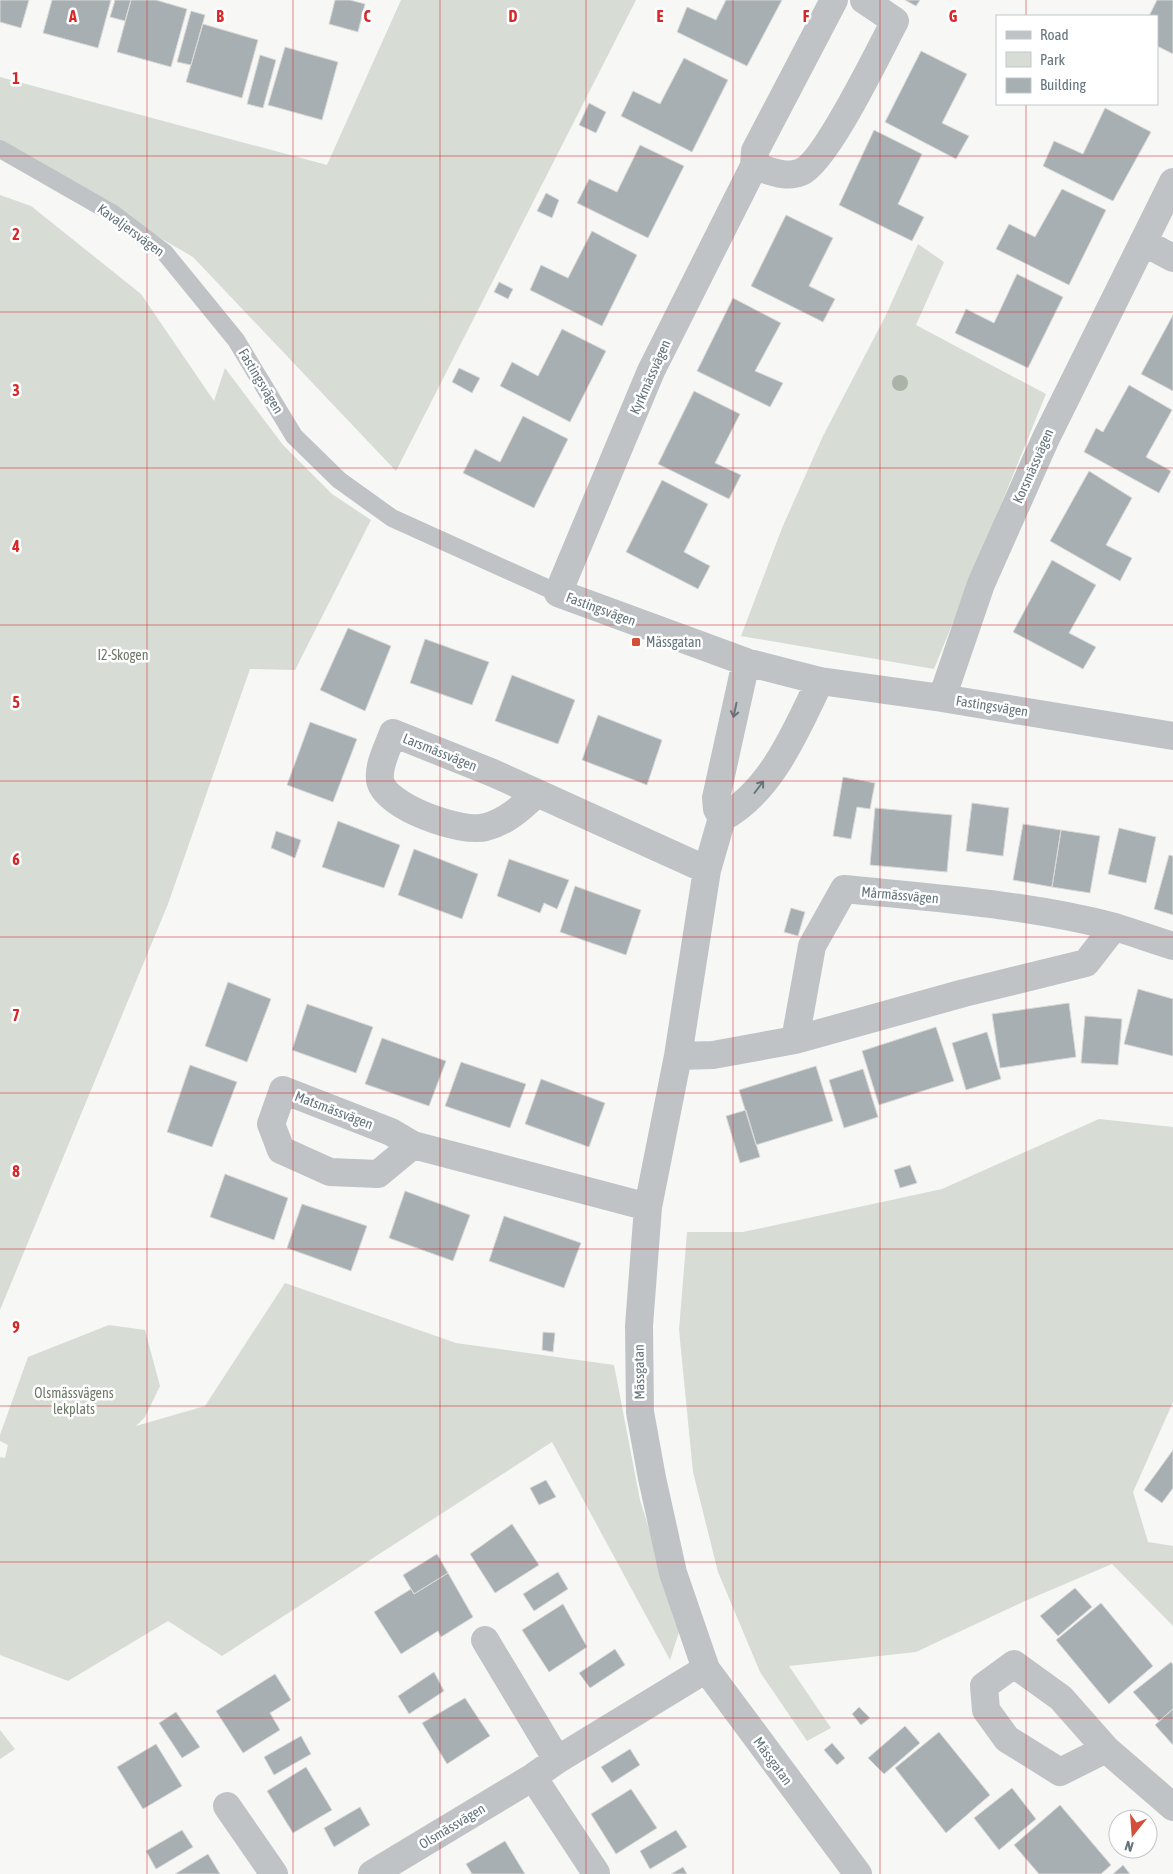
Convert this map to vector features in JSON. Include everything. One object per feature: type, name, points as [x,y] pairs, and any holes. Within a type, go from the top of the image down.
[{"type":"street","name":"Kyrkmässvägen","points":[[558,593],[652,371],[754,166],[756,151],[834,0]]},
{"type":"street","points":[[754,166],[785,176],[804,171],[838,128],[895,21],[864,0]]},
{"type":"street","name":"Korsmässvägen","points":[[942,698],[988,566],[1046,438],[1173,182]]},
{"type":"street","points":[[1143,242],[1173,258]]},
{"type":"street","name":"Fastingsvägen","points":[[558,593],[746,662],[820,681],[942,698],[1173,736]]},
{"type":"street","name":"Mässgatan","points":[[746,662],[716,798],[717,809],[722,818],[708,870],[678,1056],[648,1207],[639,1326],[640,1412],[673,1573],[706,1669],[858,1874]]},
{"type":"street","points":[[722,818],[741,808],[778,762],[820,681]]},
{"type":"street","name":"Larsmässvägen","points":[[536,794],[508,817],[484,828],[471,830],[421,814],[399,804],[385,793],[380,780],[382,766],[393,732],[492,773],[708,870]]},
{"type":"street","name":"Mårmässvägen","points":[[795,1040],[812,946],[844,890],[951,899],[1054,915],[1114,927],[1173,946]]},
{"type":"street","points":[[678,1056],[713,1055],[795,1040],[964,993],[1086,963],[1114,927]]},
{"type":"street","name":"Matsmässvägen","points":[[413,1145],[378,1174],[330,1172],[281,1150],[271,1124],[283,1090],[391,1132],[413,1145],[648,1207]]},
{"type":"street","points":[[485,1640],[557,1760]]},
{"type":"street","name":"Olsmässvägen","points":[[372,1874],[533,1777],[557,1760],[706,1669]]},
{"type":"street","points":[[1106,1749],[1173,1807]]},
{"type":"street","points":[[533,1777],[596,1873]]},
{"type":"street","points":[[227,1806],[274,1874]]},
{"type":"lane","name":"Kavaljersvägen","points":[[0,149],[112,213],[165,254],[236,340]]},
{"type":"lane","name":"Fastingsvägen","points":[[236,340],[294,436],[339,480],[392,518],[558,593]]},
{"type":"green space","points":[[401,0],[636,0],[396,471],[193,257],[0,145],[0,77],[327,165]]},
{"type":"green space","name":"I2-Skogen","points":[[0,195],[31,206],[141,294],[214,401],[225,368],[283,445],[332,494],[371,520],[295,670],[250,669],[168,904],[0,1310]]},
{"type":"green space","points":[[918,244],[944,262],[916,325],[1046,394],[934,669],[741,636],[782,528],[823,436],[885,317]]},
{"type":"green space","points":[[1099,1119],[1173,1127],[1173,1402],[1133,1492],[1148,1542],[1173,1546],[1173,1626],[1112,1564],[1025,1601],[916,1652],[789,1666],[831,1728],[807,1741],[760,1672],[718,1572],[693,1472],[679,1330],[687,1232],[743,1232],[942,1189]]},
{"type":"green space","name":"Olsmässvägens lekplats","points":[[285,1283],[456,1343],[614,1365],[640,1500],[680,1629],[670,1660],[552,1442],[222,1656],[168,1621],[68,1681],[0,1655],[0,1457],[5,1458],[8,1445],[0,1441],[0,1435],[28,1357],[109,1325],[145,1330],[160,1386],[145,1417],[136,1426],[205,1406]]},
{"type":"green space","points":[[0,1730],[15,1749],[0,1759]]},
{"type":"building","points":[[0,0],[29,0],[21,28],[0,22]]},
{"type":"building","points":[[52,0],[111,0],[98,48],[43,33]]},
{"type":"building","points":[[115,0],[131,0],[125,21],[110,17]]},
{"type":"building","points":[[131,0],[156,0],[187,9],[171,67],[117,52]]},
{"type":"building","points":[[335,0],[350,0],[365,4],[358,32],[329,24]]},
{"type":"building","points":[[726,0],[782,0],[747,66],[677,32],[687,7],[716,20]]},
{"type":"building","points":[[905,0],[920,0],[916,6]]},
{"type":"building","points":[[1157,0],[1173,0],[1173,54],[1158,46],[1158,15],[1150,15]]},
{"type":"building","points":[[191,11],[205,15],[191,65],[177,62]]},
{"type":"building","points":[[203,24],[258,40],[242,98],[186,82]]},
{"type":"building","points":[[285,47],[338,62],[322,120],[268,105]]},
{"type":"building","points":[[921,51],[967,74],[942,123],[969,136],[956,159],[885,122]]},
{"type":"building","points":[[260,55],[276,60],[263,108],[247,104]]},
{"type":"building","points":[[684,58],[728,80],[692,152],[621,116],[633,91],[660,104]]},
{"type":"building","points":[[589,103],[606,112],[596,133],[579,125]]},
{"type":"building","points":[[1105,108],[1151,132],[1113,201],[1043,166],[1054,141],[1083,154]]},
{"type":"building","points":[[874,130],[922,154],[898,204],[924,217],[912,241],[839,205]]},
{"type":"building","points":[[640,145],[684,166],[648,238],[577,203],[589,179],[617,192]]},
{"type":"building","points":[[1062,189],[1106,210],[1069,285],[996,249],[1009,224],[1035,237]]},
{"type":"building","points":[[546,193],[559,200],[552,218],[537,211]]},
{"type":"building","points":[[786,215],[833,238],[809,286],[835,299],[823,322],[751,286]]},
{"type":"building","points":[[592,231],[637,255],[602,326],[530,290],[541,265],[568,278]]},
{"type":"building","points":[[1017,274],[1063,297],[1028,368],[955,333],[966,309],[994,323]]},
{"type":"building","points":[[499,282],[513,289],[508,299],[494,292]]},
{"type":"building","points":[[733,298],[781,323],[755,371],[783,383],[770,407],[697,371]]},
{"type":"building","points":[[1173,315],[1173,391],[1141,374]]},
{"type":"building","points":[[562,329],[606,351],[570,422],[500,386],[512,362],[538,376]]},
{"type":"building","points":[[459,368],[480,378],[472,393],[452,382]]},
{"type":"building","points":[[1129,385],[1172,410],[1146,457],[1171,471],[1159,493],[1084,452],[1096,428],[1103,432]]},
{"type":"building","points":[[694,391],[740,414],[715,463],[741,475],[729,499],[658,464]]},
{"type":"building","points":[[523,416],[568,439],[534,508],[463,473],[475,449],[500,462]]},
{"type":"building","points":[[1089,471],[1132,498],[1106,545],[1132,558],[1120,581],[1050,541]]},
{"type":"building","points":[[662,480],[708,504],[684,552],[710,566],[698,589],[626,552]]},
{"type":"building","points":[[1052,560],[1096,585],[1069,633],[1096,647],[1083,669],[1013,632]]},
{"type":"building","points":[[348,628],[391,646],[365,711],[320,690]]},
{"type":"building","points":[[425,639],[489,662],[472,705],[410,683]]},
{"type":"building","points":[[512,675],[575,700],[558,744],[495,721]]},
{"type":"building","points":[[598,715],[662,740],[647,785],[582,760]]},
{"type":"building","points":[[310,722],[357,739],[333,802],[287,785]]},
{"type":"building","points":[[843,777],[875,783],[870,809],[857,807],[851,839],[833,836]]},
{"type":"building","points":[[972,803],[1009,808],[1003,856],[966,851]]},
{"type":"building","points":[[875,808],[952,815],[947,872],[870,865]]},
{"type":"building","points":[[338,821],[400,845],[384,888],[322,867]]},
{"type":"building","points":[[1023,824],[1061,830],[1052,887],[1013,880]]},
{"type":"building","points":[[1119,828],[1156,837],[1146,883],[1108,874]]},
{"type":"building","points":[[1061,830],[1100,836],[1090,893],[1052,887]]},
{"type":"building","points":[[276,831],[301,840],[295,858],[271,848]]},
{"type":"building","points":[[414,849],[478,874],[462,919],[398,895]]},
{"type":"building","points":[[1169,855],[1173,856],[1173,915],[1154,909]]},
{"type":"building","points":[[509,859],[569,880],[557,909],[544,903],[540,913],[497,896]]},
{"type":"building","points":[[575,886],[641,910],[626,955],[560,932]]},
{"type":"building","points":[[791,908],[805,912],[798,936],[784,932]]},
{"type":"building","points":[[228,982],[271,999],[247,1062],[205,1046]]},
{"type":"building","points":[[1138,989],[1173,999],[1173,1056],[1124,1044]]},
{"type":"building","points":[[1069,1003],[1076,1057],[1000,1068],[992,1014]]},
{"type":"building","points":[[307,1004],[373,1027],[356,1073],[292,1050]]},
{"type":"building","points":[[1085,1016],[1122,1019],[1118,1065],[1081,1063]]},
{"type":"building","points":[[936,1027],[954,1081],[879,1105],[862,1051]]},
{"type":"building","points":[[987,1032],[1001,1079],[966,1090],[952,1043]]},
{"type":"building","points":[[382,1038],[446,1061],[429,1106],[365,1084]]},
{"type":"building","points":[[461,1062],[526,1084],[510,1128],[445,1106]]},
{"type":"building","points":[[190,1065],[237,1082],[212,1147],[167,1132]]},
{"type":"building","points":[[816,1066],[833,1121],[756,1145],[739,1090]]},
{"type":"building","points":[[863,1069],[878,1117],[844,1128],[829,1080]]},
{"type":"building","points":[[541,1079],[605,1103],[589,1147],[525,1124]]},
{"type":"building","points":[[746,1110],[760,1157],[740,1163],[726,1116]]},
{"type":"building","points":[[910,1165],[917,1183],[900,1188],[894,1170]]},
{"type":"building","points":[[225,1174],[288,1198],[274,1240],[210,1217]]},
{"type":"building","points":[[405,1191],[470,1215],[453,1261],[389,1238]]},
{"type":"building","points":[[302,1204],[367,1226],[351,1271],[287,1248]]},
{"type":"building","points":[[504,1216],[581,1243],[564,1288],[489,1261]]},
{"type":"building","points":[[543,1332],[555,1333],[553,1352],[542,1350]]},
{"type":"building","points":[[1173,1450],[1173,1488],[1162,1503],[1144,1490]]},
{"type":"building","points":[[546,1480],[556,1497],[539,1505],[530,1488]]},
{"type":"building","points":[[512,1524],[539,1565],[495,1593],[470,1554]]},
{"type":"building","points":[[437,1554],[448,1573],[414,1594],[403,1575]]},
{"type":"building","points":[[558,1572],[568,1589],[534,1611],[523,1594]]},
{"type":"building","points":[[448,1573],[473,1617],[441,1637],[438,1631],[401,1654],[374,1612],[411,1589],[414,1594]]},
{"type":"building","points":[[1075,1588],[1092,1607],[1058,1636],[1040,1616]]},
{"type":"building","points":[[1101,1603],[1153,1666],[1109,1704],[1056,1640]]},
{"type":"building","points":[[563,1604],[587,1647],[549,1672],[522,1630]]},
{"type":"building","points":[[615,1649],[625,1665],[590,1688],[579,1673]]},
{"type":"building","points":[[1171,1662],[1173,1665],[1173,1709],[1159,1721],[1133,1692]]},
{"type":"building","points":[[434,1672],[444,1691],[409,1714],[398,1696]]},
{"type":"building","points":[[275,1674],[291,1700],[270,1713],[280,1730],[243,1753],[216,1711]]},
{"type":"building","points":[[465,1698],[490,1736],[447,1764],[422,1723]]},
{"type":"building","points":[[859,1707],[870,1718],[861,1725],[852,1714]]},
{"type":"building","points":[[1173,1709],[1173,1745],[1155,1725]]},
{"type":"building","points":[[176,1712],[200,1747],[182,1758],[159,1723]]},
{"type":"building","points":[[905,1726],[920,1743],[884,1774],[868,1758]]},
{"type":"building","points":[[939,1732],[990,1795],[946,1833],[895,1768]]},
{"type":"building","points":[[301,1736],[311,1754],[274,1775],[264,1757]]},
{"type":"building","points":[[832,1743],[845,1758],[837,1765],[824,1750]]},
{"type":"building","points":[[156,1744],[182,1786],[143,1809],[117,1767]]},
{"type":"building","points":[[630,1749],[640,1765],[612,1783],[601,1767]]},
{"type":"building","points":[[306,1767],[332,1810],[293,1833],[267,1791]]},
{"type":"building","points":[[1012,1788],[1036,1819],[999,1850],[974,1818]]},
{"type":"building","points":[[631,1789],[657,1828],[616,1854],[591,1814]]},
{"type":"building","points":[[1060,1805],[1111,1865],[1101,1874],[1039,1874],[1014,1845]]},
{"type":"building","points":[[360,1807],[370,1825],[334,1847],[324,1828]]},
{"type":"building","points":[[182,1830],[193,1847],[156,1869],[146,1851]]},
{"type":"building","points":[[676,1830],[687,1847],[650,1869],[640,1851]]},
{"type":"building","points":[[505,1841],[525,1874],[472,1874],[466,1864]]},
{"type":"building","points":[[208,1854],[220,1874],[175,1874]]},
{"type":"building","points":[[1123,1865],[1130,1874],[1113,1874]]},
{"type":"building","points":[[683,1867],[687,1874],[671,1874]]},
{"type":"place","name":"Mässgatan","points":[[636,642]]}]
